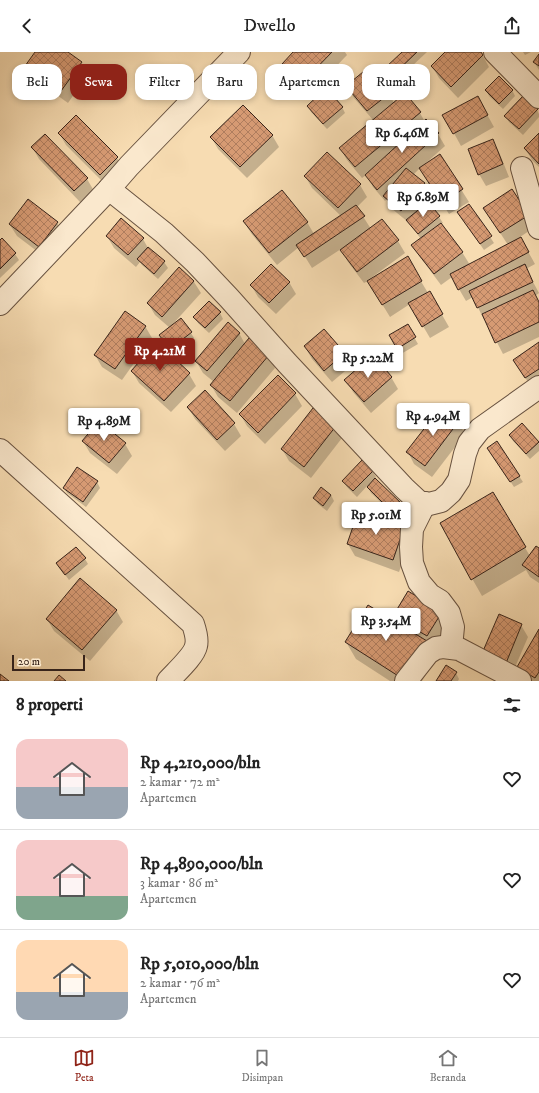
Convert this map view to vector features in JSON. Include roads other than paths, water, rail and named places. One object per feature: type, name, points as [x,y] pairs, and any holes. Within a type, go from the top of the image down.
[{"type":"street","points":[[0,304],[129,166],[239,52]]},
{"type":"street","points":[[495,52],[539,97]]},
{"type":"street","points":[[522,168],[539,228]]},
{"type":"street","points":[[109,189],[164,233],[195,262],[230,298],[287,363],[404,488],[419,502],[429,504],[441,501],[451,492],[459,480],[469,443],[480,430],[539,387]]},
{"type":"street","points":[[0,450],[192,624],[196,631],[196,646],[192,655],[168,681]]},
{"type":"street","points":[[424,503],[412,529],[412,563],[419,582],[430,595],[440,601],[449,613],[452,627],[451,647]]},
{"type":"street","points":[[406,681],[428,653],[443,646],[459,649],[520,681]]}]
